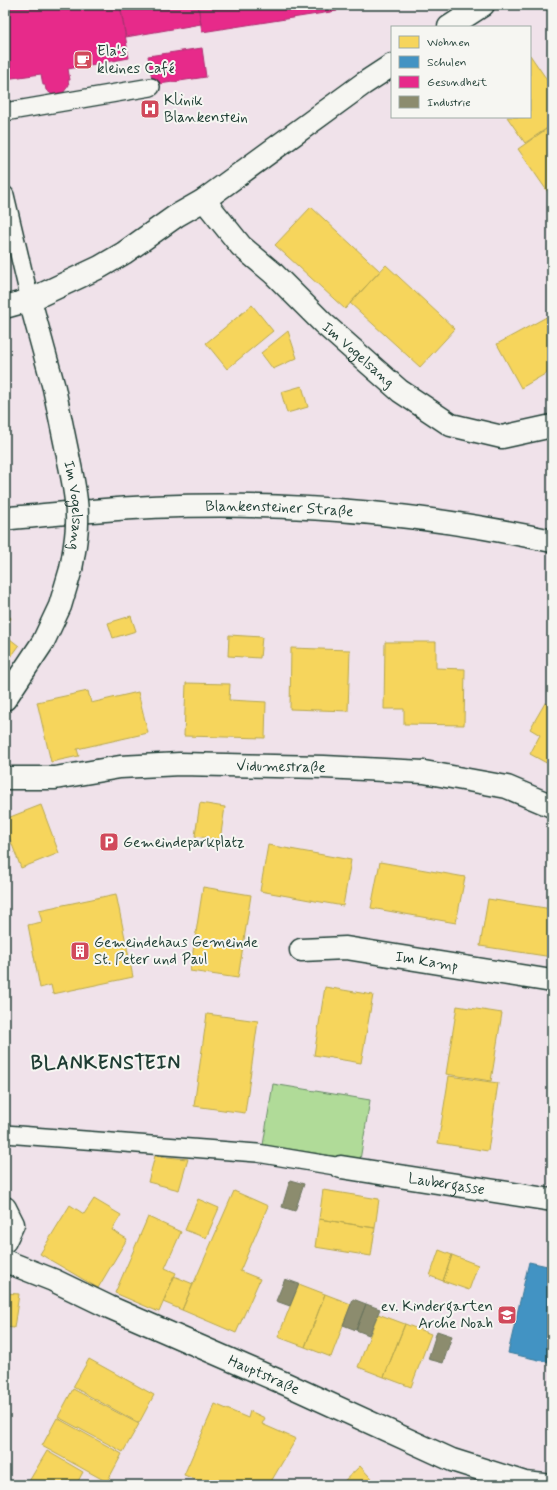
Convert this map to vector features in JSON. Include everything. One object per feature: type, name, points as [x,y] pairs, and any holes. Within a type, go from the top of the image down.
[{"type":"street","points":[[451,26],[483,5]]},
{"type":"street","points":[[5,307],[30,300],[118,257],[176,216],[204,200],[363,84],[391,66]]},
{"type":"street","name":"Im Vogelsang","points":[[204,200],[241,246],[273,273],[323,323],[400,391],[451,425],[502,437],[552,426]]},
{"type":"street","name":"Im Vogelsang","points":[[5,699],[43,642],[60,606],[71,569],[76,542],[78,515],[54,388],[30,300]]},
{"type":"street","name":"Blankensteiner Straße","points":[[5,519],[116,509],[182,506],[286,506],[394,514],[507,531],[552,540]]},
{"type":"street","name":"Vidumestraße","points":[[5,778],[55,778],[120,767],[180,764],[324,767],[424,772],[506,787],[552,806]]},
{"type":"street","name":"Im Kamp","points":[[301,950],[346,948],[552,980]]},
{"type":"street","name":"Laubergasse","points":[[341,1167],[552,1200]]},
{"type":"street","points":[[5,1208],[13,1224],[5,1242]]},
{"type":"street","name":"Hauptstraße","points":[[5,1261],[53,1280],[109,1307],[286,1384],[452,1460],[531,1484]]},
{"type":"lane","points":[[5,112],[151,87]]},
{"type":"lane","points":[[5,194],[30,300]]},
{"type":"lane","points":[[5,1134],[257,1153],[341,1167]]},
{"type":"green space","points":[[273,1084],[370,1100],[360,1160],[263,1145]]},
{"type":"building: Wohnen","points":[[531,56],[552,87],[552,125],[525,143],[508,118],[531,118]]},
{"type":"building: Wohnen","points":[[552,125],[552,198],[518,149]]},
{"type":"building: Wohnen","points":[[311,207],[380,271],[345,309],[275,245]]},
{"type":"building: Wohnen","points":[[386,265],[455,329],[420,367],[350,303]]},
{"type":"building: Wohnen","points":[[252,305],[273,331],[227,369],[206,343]]},
{"type":"building: Wohnen","points":[[552,314],[552,370],[521,388],[497,344]]},
{"type":"building: Wohnen","points":[[288,331],[297,358],[273,369],[261,353]]},
{"type":"building: Wohnen","points":[[302,386],[308,407],[287,413],[281,392]]},
{"type":"building: Wohnen","points":[[5,613],[11,618],[5,627]]},
{"type":"building: Wohnen","points":[[131,616],[136,631],[113,638],[108,623]]},
{"type":"building: Wohnen","points":[[5,635],[19,646],[5,665]]},
{"type":"building: Wohnen","points":[[229,635],[262,637],[260,658],[228,656]]},
{"type":"building: Wohnen","points":[[385,642],[436,642],[436,668],[465,669],[464,725],[404,724],[404,709],[384,709]]},
{"type":"building: Wohnen","points":[[291,648],[350,650],[348,711],[290,709]]},
{"type":"building: Wohnen","points":[[186,683],[230,684],[229,700],[266,702],[265,738],[184,736]]},
{"type":"building: Wohnen","points":[[88,691],[91,703],[138,692],[148,733],[77,749],[79,756],[51,762],[37,702]]},
{"type":"building: Wohnen","points":[[545,703],[552,706],[552,766],[530,754],[540,735],[530,729]]},
{"type":"building: Wohnen","points":[[200,803],[225,807],[220,840],[195,836]]},
{"type":"building: Wohnen","points":[[41,805],[59,853],[21,868],[5,826],[5,819]]},
{"type":"building: Wohnen","points":[[268,845],[351,860],[343,906],[260,891]]},
{"type":"building: Wohnen","points":[[380,862],[465,877],[456,923],[371,908]]},
{"type":"building: Wohnen","points":[[203,887],[251,895],[238,978],[190,971]]},
{"type":"building: Wohnen","name":"Gemeindehaus Gemeinde St. Peter und Paul","points":[[116,894],[133,977],[53,994],[51,985],[40,988],[28,925],[42,922],[39,910]]},
{"type":"building: Wohnen","points":[[488,899],[552,909],[552,957],[480,946]]},
{"type":"building: Wohnen","points":[[325,987],[373,995],[361,1063],[314,1055]]},
{"type":"building: Wohnen","points":[[457,1006],[502,1013],[491,1081],[446,1074]]},
{"type":"building: Wohnen","points":[[207,1014],[258,1021],[245,1113],[194,1106]]},
{"type":"building: Wohnen","points":[[449,1076],[498,1083],[488,1151],[438,1143]]},
{"type":"building: Wohnen","points":[[155,1156],[188,1159],[179,1190],[148,1182]]},
{"type":"building: Wohnen","points":[[323,1190],[379,1199],[375,1228],[319,1219]]},
{"type":"building: Wohnen","points":[[234,1191],[268,1206],[240,1271],[260,1279],[236,1333],[182,1310]]},
{"type":"building: Wohnen","points":[[94,1199],[121,1215],[112,1230],[127,1239],[98,1288],[40,1254],[70,1205],[84,1214]]},
{"type":"building: Wohnen","points":[[198,1199],[219,1208],[206,1238],[185,1230]]},
{"type":"building: Wohnen","points":[[148,1217],[181,1232],[165,1268],[176,1273],[159,1312],[115,1293]]},
{"type":"building: Wohnen","points":[[319,1219],[375,1228],[371,1256],[315,1247]]},
{"type":"building: Wohnen","points":[[439,1250],[452,1255],[443,1281],[430,1276]]},
{"type":"building: Wohnen","points":[[452,1255],[478,1265],[469,1290],[443,1281]]},
{"type":"building: Wohnen","points":[[174,1276],[193,1284],[182,1310],[163,1302]]},
{"type":"building: Wohnen","points":[[299,1284],[325,1294],[305,1347],[278,1337]]},
{"type":"building: Wohnen","points":[[5,1293],[19,1294],[14,1328],[5,1327]]},
{"type":"building: Wohnen","points":[[325,1294],[351,1304],[331,1357],[305,1347]]},
{"type":"building: Wohnen","points":[[378,1314],[405,1324],[384,1377],[358,1367]]},
{"type":"building: Wohnen","points":[[405,1324],[431,1334],[411,1387],[384,1377]]},
{"type":"building: Wohnen","points":[[89,1359],[154,1395],[139,1423],[73,1387]]},
{"type":"building: Wohnen","points":[[73,1389],[139,1424],[123,1452],[58,1417]]},
{"type":"building: Wohnen","points":[[215,1404],[248,1418],[250,1411],[265,1418],[262,1424],[296,1439],[269,1485],[209,1485],[184,1475]]},
{"type":"building: Wohnen","points":[[57,1418],[122,1454],[107,1482],[42,1446]]},
{"type":"building: Wohnen","points":[[47,1451],[83,1472],[76,1485],[19,1485],[22,1480],[28,1483]]},
{"type":"building: Wohnen","points":[[360,1466],[377,1485],[340,1485]]},
{"type":"building: Schulen","points":[[529,1262],[552,1267],[552,1363],[508,1353]]},
{"type":"building: Gesundheit","points":[[120,5],[129,58],[68,69],[70,80],[68,80],[69,85],[63,93],[53,95],[46,90],[45,85],[43,85],[41,74],[5,79],[5,6]]},
{"type":"building: Gesundheit","points":[[120,5],[198,5],[201,24],[126,37]]},
{"type":"building: Gesundheit","points":[[198,5],[335,5],[337,11],[202,32]]},
{"type":"building: Gesundheit","points":[[202,48],[206,77],[153,85],[148,56]]},
{"type":"building: Industrie","points":[[290,1180],[304,1184],[295,1211],[282,1207]]},
{"type":"building: Industrie","points":[[285,1279],[299,1284],[290,1306],[276,1301]]},
{"type":"building: Industrie","points":[[353,1299],[366,1304],[356,1330],[343,1325]]},
{"type":"building: Industrie","points":[[366,1304],[380,1309],[369,1335],[356,1330]]},
{"type":"building: Industrie","points":[[437,1331],[452,1336],[443,1363],[428,1359]]},
{"type":"place","name":"Ela's kleines Café","points":[[83,60]]},
{"type":"place","name":"Klinik Blankenstein","points":[[150,109]]},
{"type":"place","name":"Gemeindeparkplatz","points":[[109,842]]},
{"type":"place","name":"Gemeindehaus Gemeinde St. Peter und Paul","points":[[80,951]]},
{"type":"place","name":"ev. Kindergarten Arche Noah","points":[[507,1315]]},
{"type":"district","name":"BLANKENSTEIN","points":[[106,1062]]}]
